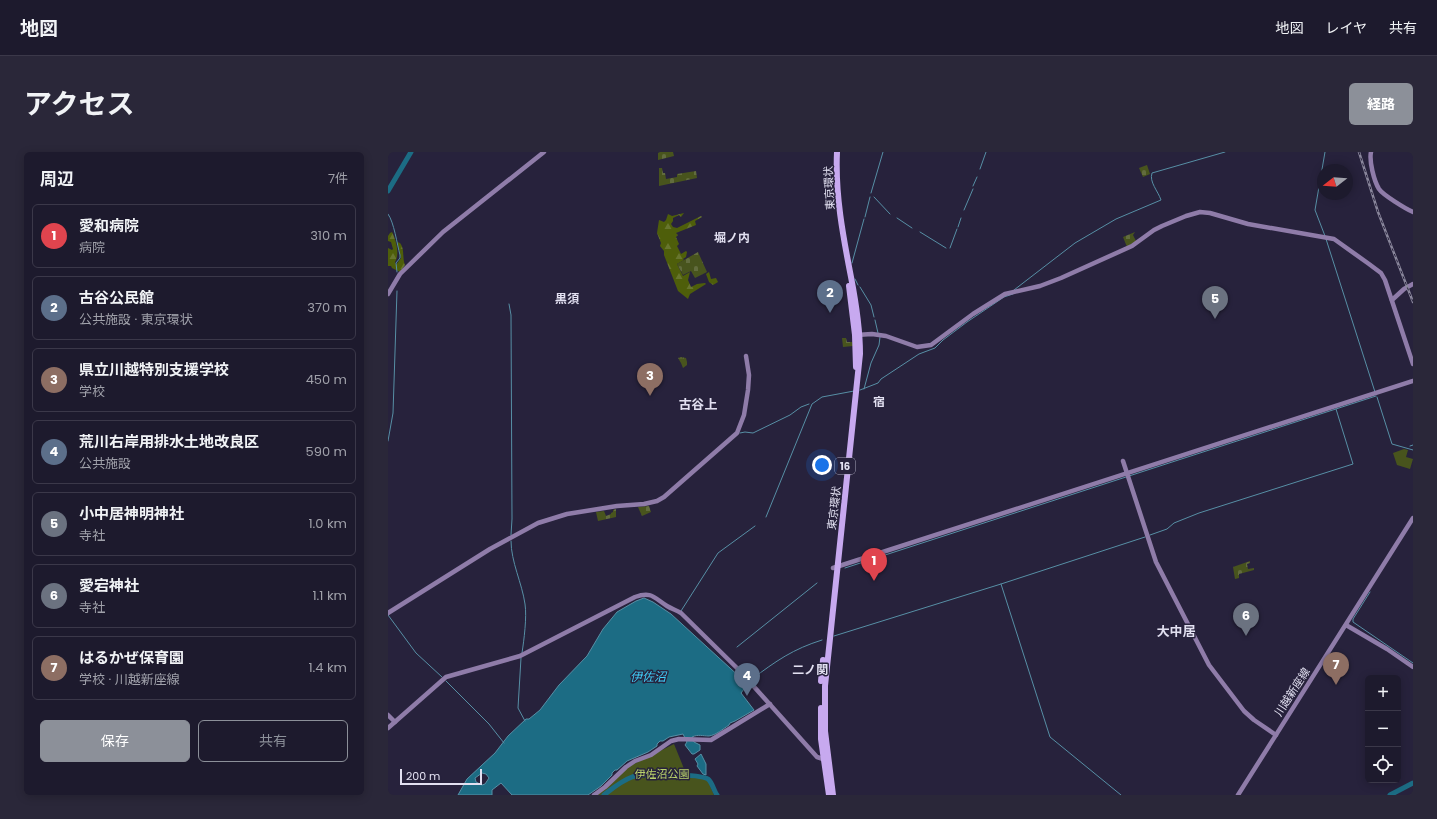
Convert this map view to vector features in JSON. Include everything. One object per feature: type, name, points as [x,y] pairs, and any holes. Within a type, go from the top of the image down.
[{"type":"highway","name":"東京環状","points":[[834,152],[833,177],[835,201],[858,335]]},
{"type":"highway","name":"東京環状","points":[[829,795],[820,726],[821,685],[859,376],[857,305],[839,204],[837,152]]},
{"type":"highway","name":"東京環状","points":[[825,760],[833,795]]},
{"type":"street","points":[[388,294],[400,274],[442,232],[544,152]]},
{"type":"street","points":[[1371,152],[1371,163],[1379,190],[1413,212]]},
{"type":"street","points":[[858,335],[872,334],[886,336],[920,347],[931,345],[969,317],[1005,294],[1040,286],[1061,278],[1132,246],[1154,230],[1186,216],[1200,212],[1210,213],[1248,224],[1334,239],[1381,273],[1385,280],[1413,364]]},
{"type":"street","points":[[1392,300],[1404,289],[1413,284]]},
{"type":"street","points":[[388,613],[490,549],[538,523],[567,514],[652,502],[664,497],[737,433],[744,415],[748,390],[749,375],[746,356]]},
{"type":"street","points":[[835,568],[1413,381]]},
{"type":"street","points":[[1123,461],[1156,562],[1209,665],[1244,711],[1276,735]]},
{"type":"street","name":"川越新座線","points":[[1238,795],[1413,518]]},
{"type":"street","points":[[388,728],[446,678],[520,656],[635,597],[644,594],[651,595],[668,606],[675,608],[681,613],[739,670],[816,757],[825,760]]},
{"type":"street","points":[[1346,625],[1387,649],[1413,667]]},
{"type":"street","points":[[594,795],[605,787],[626,766],[652,755],[671,740],[711,740],[770,704]]},
{"type":"street","points":[[388,715],[395,722]]},
{"type":"green space","points":[[673,152],[674,156],[658,160],[658,153]]},
{"type":"green space","points":[[1147,165],[1150,174],[1143,177],[1139,168]]},
{"type":"green space","points":[[659,168],[662,168],[666,179],[677,177],[677,174],[696,171],[697,178],[659,186]]},
{"type":"green space","points":[[684,213],[681,217],[679,215],[673,218],[671,224],[673,227],[677,228],[701,216],[702,217],[695,221],[696,225],[676,233],[678,235],[676,237],[679,244],[677,246],[681,254],[686,251],[687,252],[686,257],[683,259],[684,260],[677,264],[683,276],[690,272],[688,280],[691,287],[697,284],[706,284],[690,294],[688,299],[678,291],[664,255],[664,251],[660,246],[661,243],[657,233],[659,220],[664,222],[668,214],[672,216]]},
{"type":"green space","points":[[392,232],[397,247],[396,265],[401,258],[397,242],[402,245],[405,265],[400,272],[391,266],[388,266],[388,248],[393,249],[391,242],[388,241],[388,236]]},
{"type":"green space","points":[[1135,232],[1133,235],[1136,241],[1127,247],[1123,237]]},
{"type":"green space","points":[[698,252],[707,272],[695,278],[691,271],[683,275],[677,264]]},
{"type":"green space","points":[[709,272],[711,279],[716,278],[718,282],[713,285],[709,282],[706,274]]},
{"type":"green space","points":[[842,338],[846,338],[847,342],[852,342],[853,346],[843,347]]},
{"type":"green space","points":[[678,358],[686,358],[687,362],[687,365],[683,368]]},
{"type":"green space","points":[[1404,449],[1408,450],[1406,457],[1413,459],[1410,469],[1397,465],[1393,453]]},
{"type":"green space","points":[[649,506],[651,512],[642,516],[638,507]]},
{"type":"green space","points":[[616,509],[616,517],[598,521],[596,512],[604,511],[606,516],[611,514],[613,510]]},
{"type":"green space","points":[[1250,561],[1250,563],[1247,564],[1248,569],[1254,568],[1254,570],[1239,574],[1239,578],[1235,579],[1233,567]]},
{"type":"green space","name":"伊佐沼公園","points":[[674,744],[687,776],[701,778],[708,781],[714,795],[597,795],[626,768]]},
{"type":"water","name":"伊佐沼","points":[[644,598],[671,614],[742,679],[744,689],[741,693],[754,710],[730,723],[719,732],[709,736],[698,735],[692,737],[694,742],[700,745],[700,750],[694,754],[692,754],[685,745],[687,742],[683,734],[669,737],[663,741],[660,741],[657,746],[648,752],[627,761],[615,770],[601,786],[588,795],[512,795],[501,783],[492,790],[492,795],[458,795],[467,779],[495,753],[508,736],[526,719],[529,719],[540,710],[559,685],[587,656],[603,629],[617,612]],"holes":[[[482,773],[486,774],[489,778],[485,784],[482,785],[476,782],[475,778]]]},
{"type":"water","points":[[701,754],[706,764],[706,775],[703,774],[697,766],[698,764],[695,759]]},
{"type":"waterway","points":[[388,191],[411,152]]},
{"type":"waterway","points":[[871,193],[883,152]]},
{"type":"waterway","points":[[980,169],[986,152]]},
{"type":"waterway","points":[[1014,290],[1075,243],[1116,219],[1161,200],[1153,183],[1151,176],[1152,173],[1225,152]]},
{"type":"waterway","points":[[1325,152],[1315,210],[1325,236]]},
{"type":"waterway","points":[[973,186],[977,177]]},
{"type":"waterway","points":[[964,210],[973,189]]},
{"type":"waterway","points":[[865,217],[870,197]]},
{"type":"waterway","points":[[874,197],[890,214]]},
{"type":"waterway","points":[[388,214],[394,228],[400,255],[400,258],[396,263],[397,272]]},
{"type":"waterway","points":[[897,218],[912,228]]},
{"type":"waterway","points":[[958,227],[961,218]]},
{"type":"waterway","points":[[852,263],[864,219]]},
{"type":"waterway","points":[[950,248],[957,229]]},
{"type":"waterway","points":[[920,232],[946,248]]},
{"type":"waterway","points":[[1326,239],[1375,392]]},
{"type":"waterway","points":[[855,279],[858,285]]},
{"type":"waterway","points":[[860,287],[871,305],[874,317]]},
{"type":"waterway","points":[[388,441],[393,413],[397,291]]},
{"type":"waterway","points":[[860,390],[878,383],[881,379],[919,354],[935,348],[967,322],[1004,297],[1013,294]]},
{"type":"waterway","points":[[509,304],[511,315],[511,535]]},
{"type":"waterway","points":[[875,320],[878,333]]},
{"type":"waterway","points":[[864,389],[871,363],[879,345],[880,337]]},
{"type":"waterway","points":[[766,517],[812,404],[822,397],[854,391]]},
{"type":"waterway","points":[[1129,476],[1376,396]]},
{"type":"waterway","points":[[1377,397],[1392,444],[1413,450]]},
{"type":"waterway","points":[[740,433],[753,433],[809,404]]},
{"type":"waterway","points":[[1150,535],[1167,529],[1174,523],[1199,513],[1353,464],[1336,409]]},
{"type":"waterway","points":[[845,568],[1126,477]]},
{"type":"waterway","points":[[681,611],[718,553],[755,526]]},
{"type":"waterway","points":[[834,636],[1145,537]]},
{"type":"waterway","points":[[511,541],[511,549],[524,596],[526,609],[522,653]]},
{"type":"waterway","points":[[737,647],[817,583]]},
{"type":"waterway","points":[[1001,584],[1050,737],[1121,795]]},
{"type":"waterway","points":[[1370,592],[1353,619],[1353,622],[1413,663]]},
{"type":"waterway","points":[[388,615],[416,653],[442,677]]},
{"type":"waterway","points":[[752,679],[785,656],[802,647],[822,640]]},
{"type":"waterway","points":[[521,658],[518,708],[525,721]]},
{"type":"waterway","points":[[446,681],[489,724],[504,743]]},
{"type":"waterway","points":[[604,795],[632,777],[658,775],[703,777],[711,782],[717,795]]},
{"type":"waterway","points":[[1390,795],[1413,783]]},
{"type":"railway","points":[[1359,152],[1378,212],[1413,302]]},
{"type":"place","name":"古谷公民館","points":[[830,313]]},
{"type":"place","name":"小中居神明神社","points":[[1215,319]]},
{"type":"place","name":"県立川越特別支援学校","points":[[650,396]]},
{"type":"place","name":"愛和病院","points":[[874,581]]},
{"type":"place","name":"愛宕神社","points":[[1246,636]]},
{"type":"place","name":"はるかぜ保育園","points":[[1336,685]]},
{"type":"place","name":"荒川右岸用排水土地改良区","points":[[747,696]]},
{"type":"district","name":"堀ノ内","points":[[732,238]]},
{"type":"district","name":"黒須","points":[[567,299]]},
{"type":"district","name":"宿","points":[[879,402]]},
{"type":"district","name":"古谷上","points":[[698,404]]},
{"type":"district","name":"大中居","points":[[1176,631]]},
{"type":"district","name":"二ノ関","points":[[810,670]]}]
